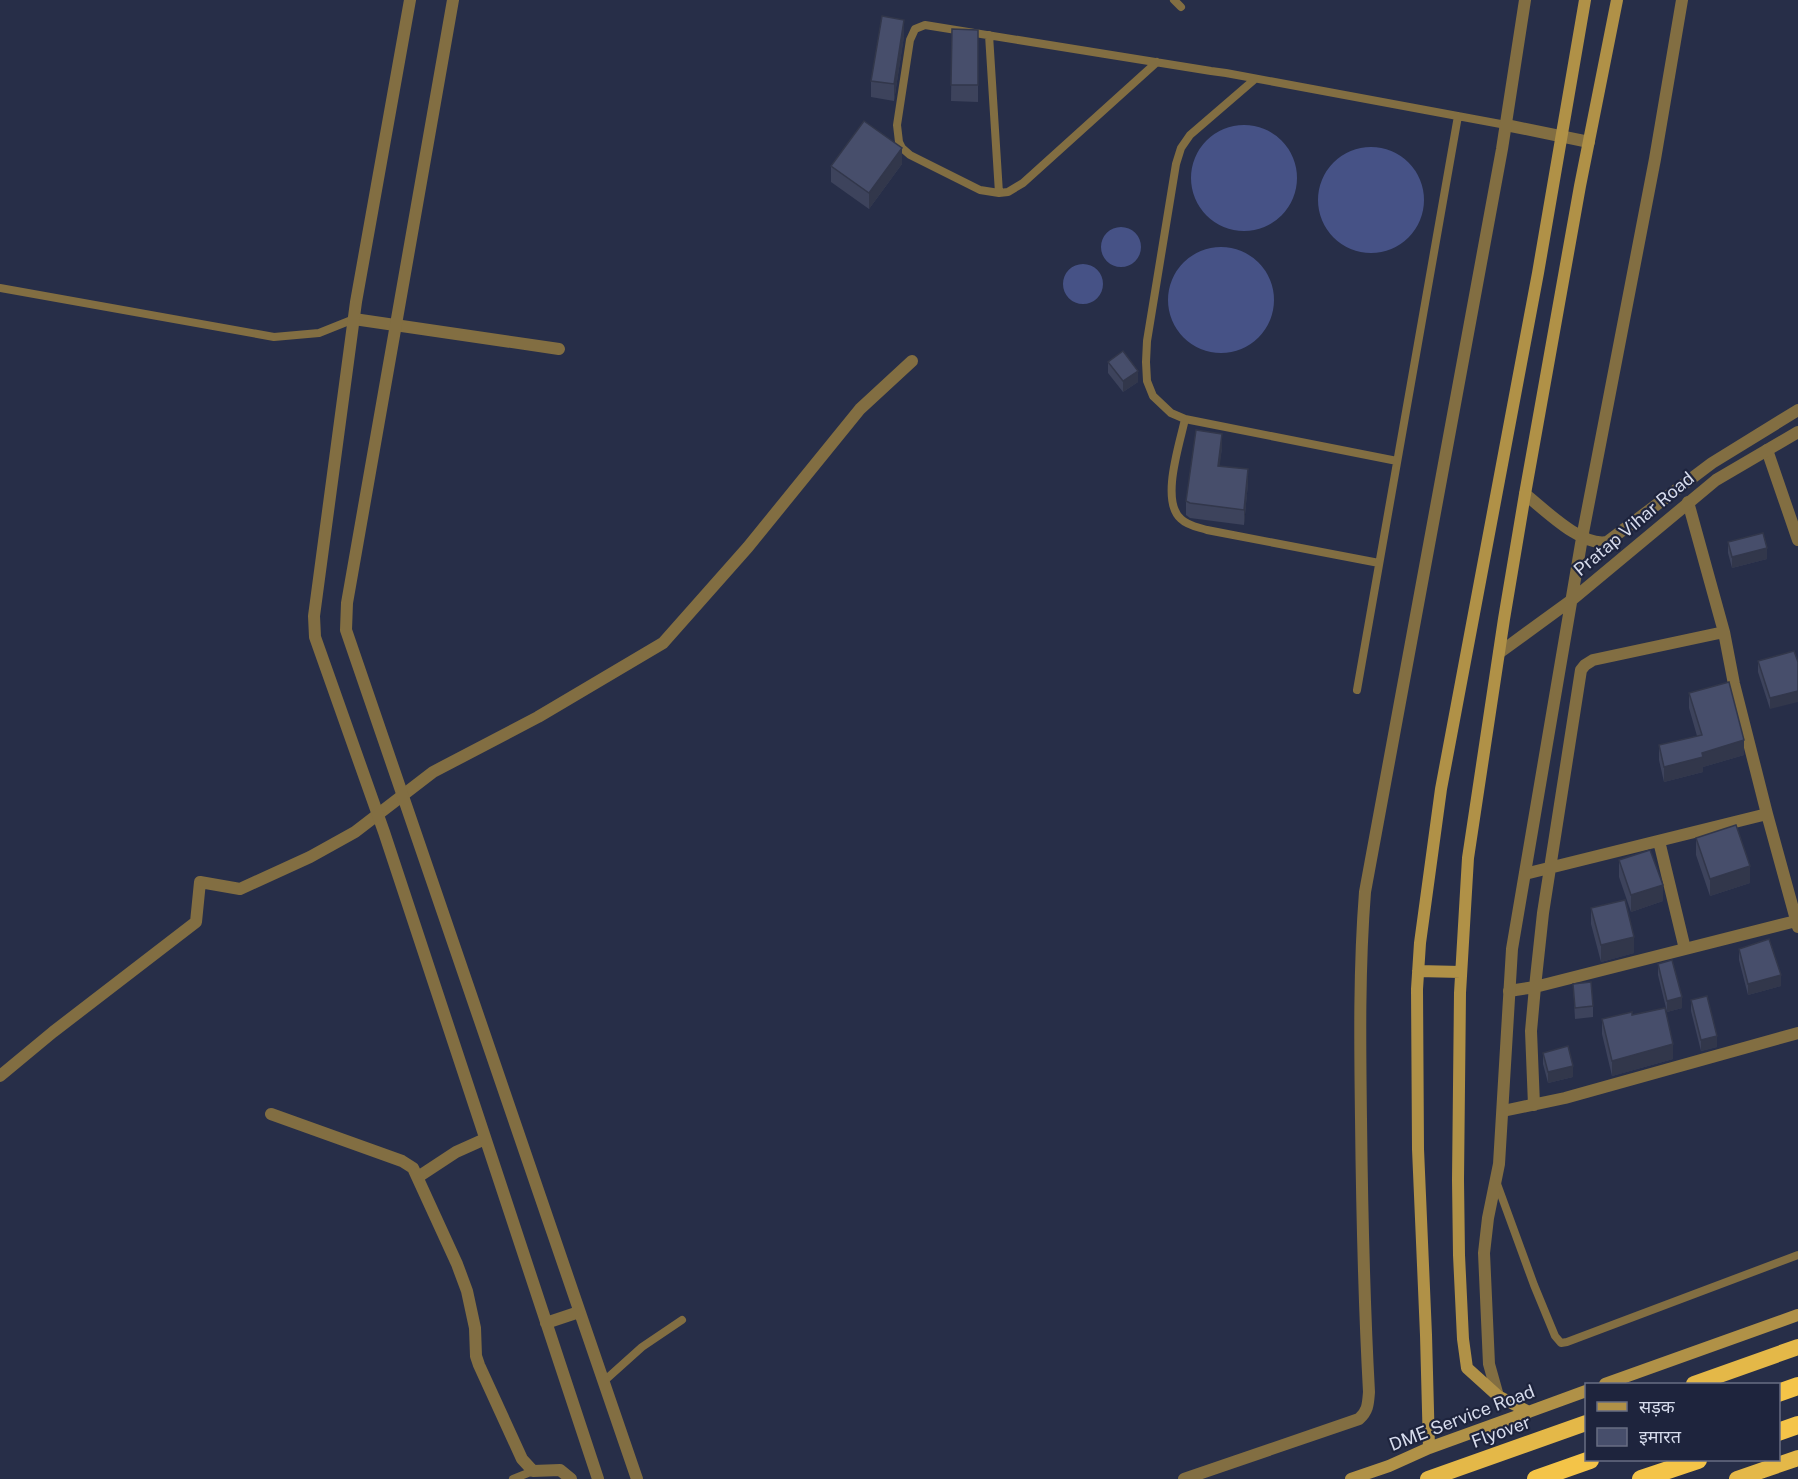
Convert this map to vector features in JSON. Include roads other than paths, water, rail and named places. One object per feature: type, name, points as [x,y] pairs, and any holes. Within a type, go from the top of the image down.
[{"type":"highway","points":[[1697,1383],[1798,1347]]},
{"type":"highway","points":[[1780,1393],[1798,1386]]},
{"type":"highway","name":"Flyover","points":[[1428,1479],[1585,1424]]},
{"type":"highway","points":[[1780,1432],[1798,1425]]},
{"type":"highway","points":[[1737,1479],[1798,1458]]},
{"type":"highway","points":[[1536,1479],[1587,1461]]},
{"type":"highway","points":[[1641,1479],[1695,1461]]},
{"type":"main road","points":[[1429,1448],[1418,1149],[1418,971],[1441,789],[1585,0]]},
{"type":"main road","points":[[1529,1412],[1498,1396],[1467,1368],[1463,1340],[1458,1180],[1461,972],[1468,858],[1525,494],[1617,0]]},
{"type":"main road","points":[[1418,971],[1461,972]]},
{"type":"main road","points":[[1608,1383],[1798,1315]]},
{"type":"main road","name":"DME Service Road","points":[[1351,1479],[1585,1392]]},
{"type":"street","points":[[410,0],[354,319],[314,616],[315,637],[384,832],[598,1479]]},
{"type":"street","points":[[453,0],[345,618],[350,645],[637,1479]]},
{"type":"street","points":[[1184,1479],[1359,1419],[1368,1407],[1362,1280],[1360,1003],[1360,956],[1365,892],[1506,125],[1525,0]]},
{"type":"street","points":[[1534,1105],[1531,1031],[1551,867],[1570,671],[1573,599],[1582,538],[1653,171],[1682,0]]},
{"type":"street","points":[[1506,125],[1589,142]]},
{"type":"street","points":[[354,319],[559,349]]},
{"type":"street","points":[[0,1076],[52,1032],[195,922],[200,882],[240,889],[328,847],[355,832],[433,772],[538,717],[663,643],[748,547],[860,409],[912,361]]},
{"type":"street","name":"Pratap Vihar Road","points":[[1525,494],[1582,538],[1601,543],[1612,540],[1712,463],[1798,410]]},
{"type":"street","name":"Pratap Vihar Road","points":[[1499,653],[1573,599],[1716,480],[1798,432]]},
{"type":"street","points":[[1767,450],[1798,540]]},
{"type":"street","points":[[1509,991],[1535,987],[1685,949],[1797,924],[1734,684],[1724,632],[1688,502]]},
{"type":"street","points":[[1570,671],[1593,660],[1724,632]]},
{"type":"street","points":[[1498,1396],[1489,1364],[1484,1253],[1499,1164],[1512,949],[1525,874],[1570,671]]},
{"type":"street","points":[[1525,874],[1767,814]]},
{"type":"street","points":[[1659,841],[1685,949]]},
{"type":"street","points":[[1503,1111],[1565,1098],[1798,1033]]},
{"type":"street","points":[[271,1114],[402,1161],[413,1168],[457,1264],[472,1312],[476,1356],[522,1459],[533,1471],[560,1470],[571,1479]]},
{"type":"street","points":[[418,1177],[456,1152],[485,1139]]},
{"type":"street","points":[[546,1323],[579,1312]]},
{"type":"lane","points":[[1174,0],[1181,7]]},
{"type":"lane","points":[[1157,62],[1014,189],[999,193],[980,190],[910,155],[902,148],[898,137],[898,112],[910,40],[915,29],[925,25],[1226,73],[1506,125]]},
{"type":"lane","points":[[989,35],[999,193]]},
{"type":"lane","points":[[1255,79],[1190,135],[1181,148],[1176,164],[1147,341],[1147,381],[1153,396],[1171,413],[1185,419],[1397,461]]},
{"type":"lane","points":[[1357,690],[1458,116]]},
{"type":"lane","points":[[0,288],[274,337],[295,337],[319,333],[354,319]]},
{"type":"lane","points":[[1185,419],[1171,487],[1175,510],[1180,518],[1189,524],[1207,530],[1379,563]]},
{"type":"lane","points":[[1496,1180],[1534,1285],[1555,1336],[1561,1343],[1798,1255]]},
{"type":"lane","points":[[603,1382],[642,1347],[682,1320]]},
{"type":"lane","points":[[513,1479],[533,1471]]},
{"type":"water","points":[[1244,125],[1264,129],[1282,140],[1293,158],[1297,178],[1293,198],[1282,216],[1264,227],[1244,231],[1224,227],[1206,216],[1195,198],[1191,178],[1195,158],[1206,140],[1224,129]]},
{"type":"water","points":[[1371,147],[1391,151],[1409,162],[1420,180],[1424,200],[1420,220],[1409,238],[1391,249],[1371,253],[1351,249],[1333,238],[1322,220],[1318,200],[1322,180],[1333,162],[1351,151]]},
{"type":"water","points":[[1121,227],[1135,233],[1141,247],[1135,261],[1121,267],[1107,261],[1101,247],[1107,233]]},
{"type":"water","points":[[1221,247],[1241,251],[1259,262],[1270,280],[1274,300],[1270,320],[1259,338],[1241,349],[1221,353],[1201,349],[1183,338],[1172,320],[1168,300],[1172,280],[1183,262],[1201,251]]},
{"type":"water","points":[[1083,264],[1097,270],[1103,284],[1097,298],[1083,304],[1069,298],[1063,284],[1069,270]]}]
